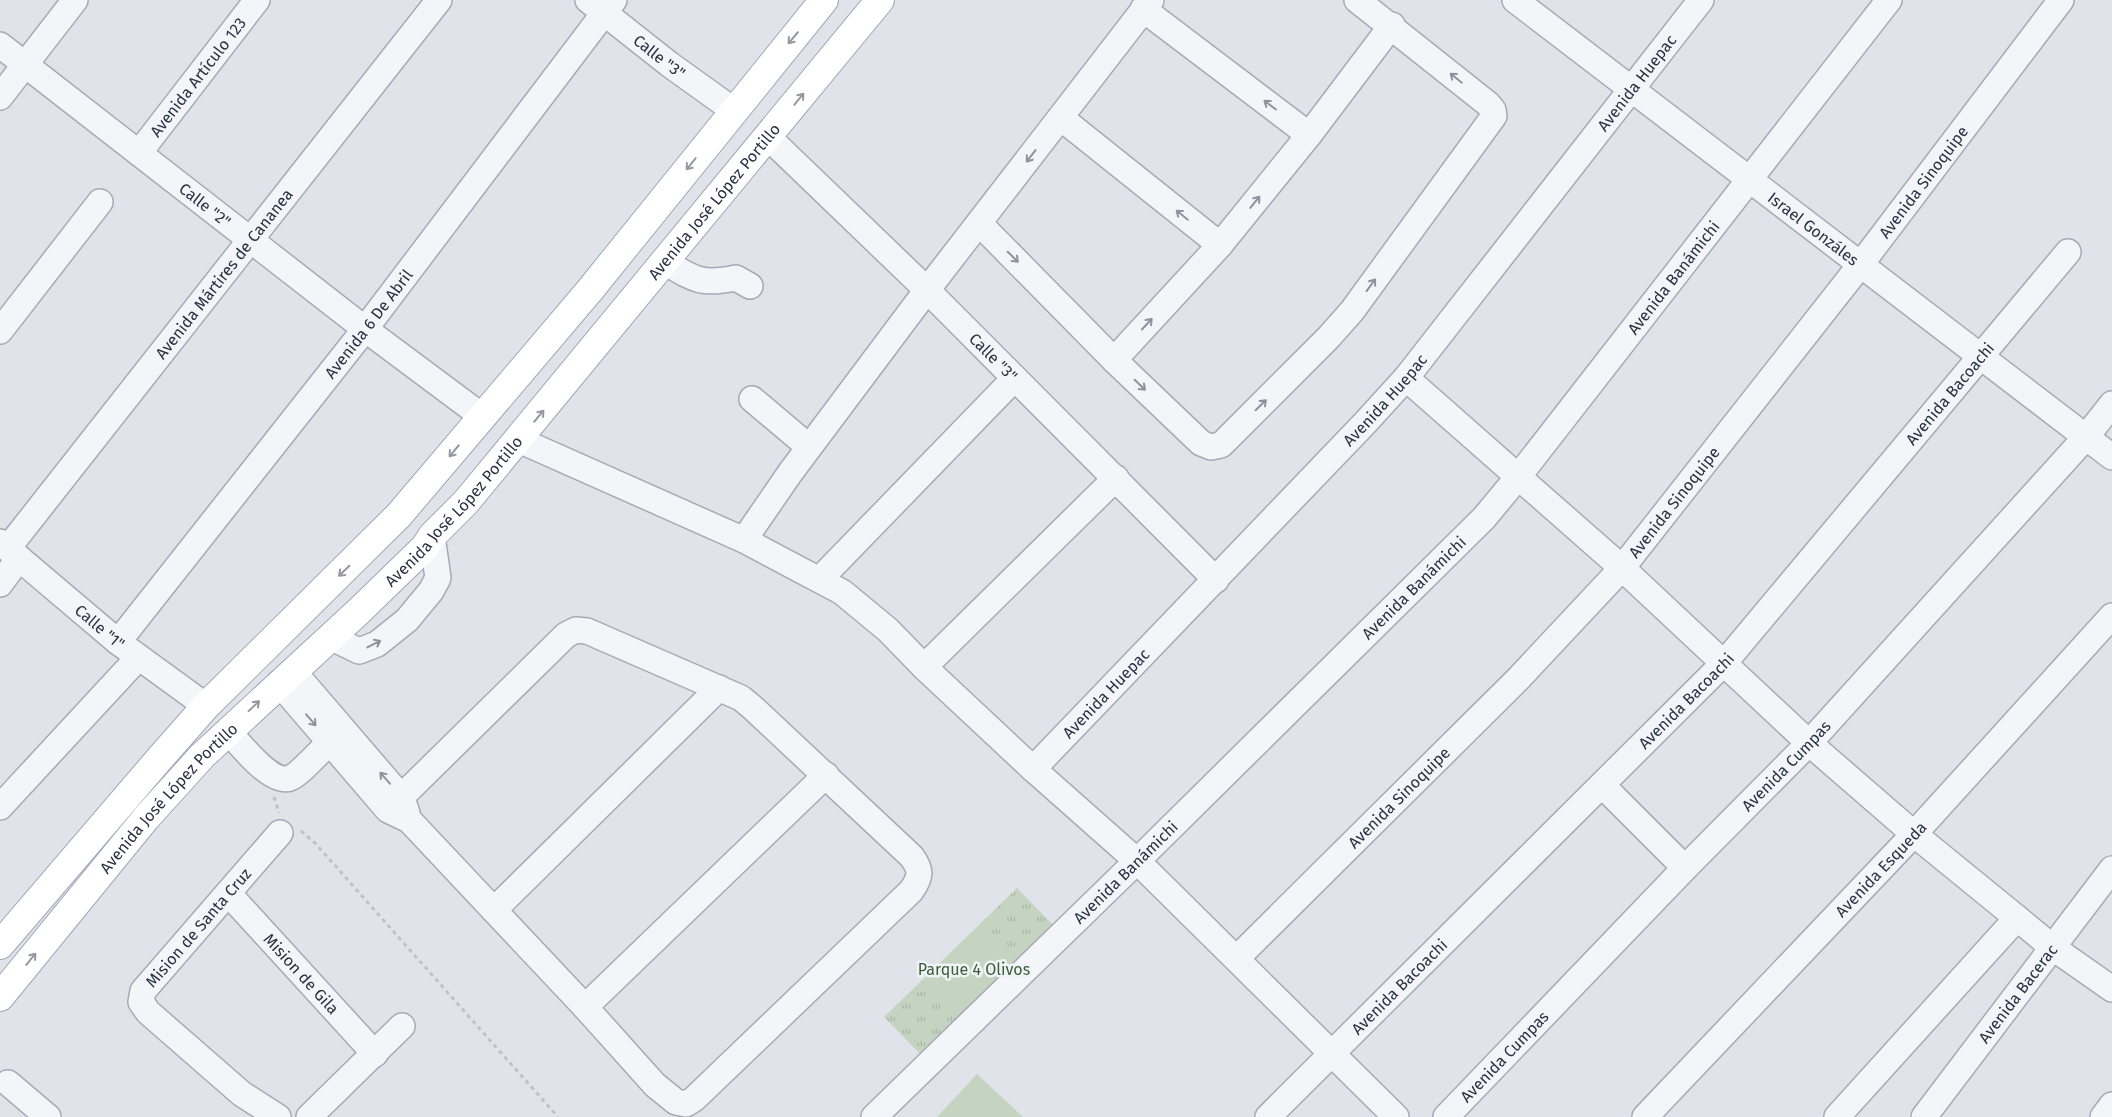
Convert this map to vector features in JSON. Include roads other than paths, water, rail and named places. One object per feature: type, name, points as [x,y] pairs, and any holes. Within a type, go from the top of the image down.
[{"type":"main road","name":"Avenida José López Portillo","points":[[0,945],[160,756],[206,706],[400,515],[590,290],[733,110],[824,0]]},
{"type":"main road","name":"Avenida José López Portillo","points":[[0,997],[172,788],[228,731],[330,638],[425,547],[432,536],[466,502],[880,0]]},
{"type":"main road","points":[[519,440],[508,421],[507,413],[510,406],[564,335],[590,290]]},
{"type":"main road","points":[[432,536],[484,468],[489,447],[488,429],[483,417]]},
{"type":"street","points":[[0,96],[75,0]]},
{"type":"street","name":"Avenida Artículo 123","points":[[139,153],[257,0]]},
{"type":"street","name":"Avenida Mártires de Cananea","points":[[0,584],[9,549],[438,0]]},
{"type":"street","points":[[979,223],[1114,360],[1200,443],[1211,447],[1221,445],[1328,338],[1352,311],[1494,116],[1493,110],[1488,104],[1392,25],[1358,0]]},
{"type":"street","name":"Avenida Huepac","points":[[1033,769],[1216,580],[1406,378],[1701,0]]},
{"type":"street","name":"Avenida Banámichi","points":[[874,1117],[1458,545],[1518,477],[1888,0]]},
{"type":"street","name":"Avenida Sinoquipe","points":[[1236,958],[1519,678],[1622,568],[1861,264],[2061,0]]},
{"type":"street","name":"Israel Gonzáles","points":[[1517,1],[1630,89],[1750,178],[1979,357],[2112,457]]},
{"type":"street","name":"Calle \"3\"","points":[[602,4],[669,64],[733,110]]},
{"type":"street","name":"Avenida 6 De Abril","points":[[118,642],[366,329],[602,4]]},
{"type":"street","points":[[744,540],[810,447],[927,290],[1147,5],[1309,135]]},
{"type":"street","points":[[1114,360],[1220,245],[1309,135],[1392,25]]},
{"type":"street","name":"Calle \"2\"","points":[[0,44],[366,329],[483,417]]},
{"type":"street","points":[[1061,118],[1220,245]]},
{"type":"street","name":"Calle \"3\"","points":[[768,137],[927,290],[1216,580]]},
{"type":"street","points":[[0,332],[100,202]]},
{"type":"street","name":"Avenida Bacoachi","points":[[1268,1117],[1725,662],[2068,252]]},
{"type":"street","points":[[665,262],[695,280],[719,281],[736,278],[750,286]]},
{"type":"street","points":[[1406,378],[1622,568],[1725,662],[1809,744],[1914,834],[2052,947],[2112,989]]},
{"type":"street","points":[[820,579],[1014,379]]},
{"type":"street","points":[[752,399],[810,447]]},
{"type":"street","name":"Avenida Cumpas","points":[[1446,1117],[1685,868],[1809,744],[2086,437],[2112,404]]},
{"type":"street","points":[[519,440],[744,540],[842,592],[888,630],[924,668],[1033,769],[1137,861],[1396,1117]]},
{"type":"street","points":[[924,668],[1116,478]]},
{"type":"street","points":[[330,638],[358,651],[377,644],[407,620],[431,591],[438,578],[432,536]]},
{"type":"street","name":"Calle \"1\"","points":[[9,549],[138,658],[206,706]]},
{"type":"street","name":"Avenida Esqueda","points":[[1644,1117],[1914,834],[2018,722],[2112,616]]},
{"type":"street","points":[[286,677],[400,809],[585,1007],[655,1085],[676,1102],[686,1104],[694,1099],[911,891],[921,873],[918,864],[826,775],[741,698],[587,631],[576,630],[566,635],[400,809]]},
{"type":"street","points":[[0,807],[138,658]]},
{"type":"street","points":[[286,677],[330,742],[400,809]]},
{"type":"street","points":[[494,910],[719,688]]},
{"type":"street","points":[[228,731],[265,770],[275,777],[285,779],[296,774],[330,742]]},
{"type":"street","points":[[585,1007],[826,775]]},
{"type":"street","points":[[1602,785],[1685,868]]},
{"type":"street","name":"Mision de Santa Cruz","points":[[278,1117],[242,1094],[148,1012],[141,1002],[143,991],[228,893],[288,831]]},
{"type":"street","name":"Avenida Bacerac","points":[[1924,1117],[2112,869]]},
{"type":"street","name":"Mision de Gila","points":[[228,893],[375,1054]]},
{"type":"street","points":[[1837,1117],[2017,918]]},
{"type":"street","points":[[309,1117],[402,1026]]},
{"type":"street","points":[[8,1083],[48,1117]]},
{"type":"street","points":[[2103,1117],[2112,1105]]},
{"type":"park label","name":"Parque 4 Olivos","points":[[974,969]]}]
